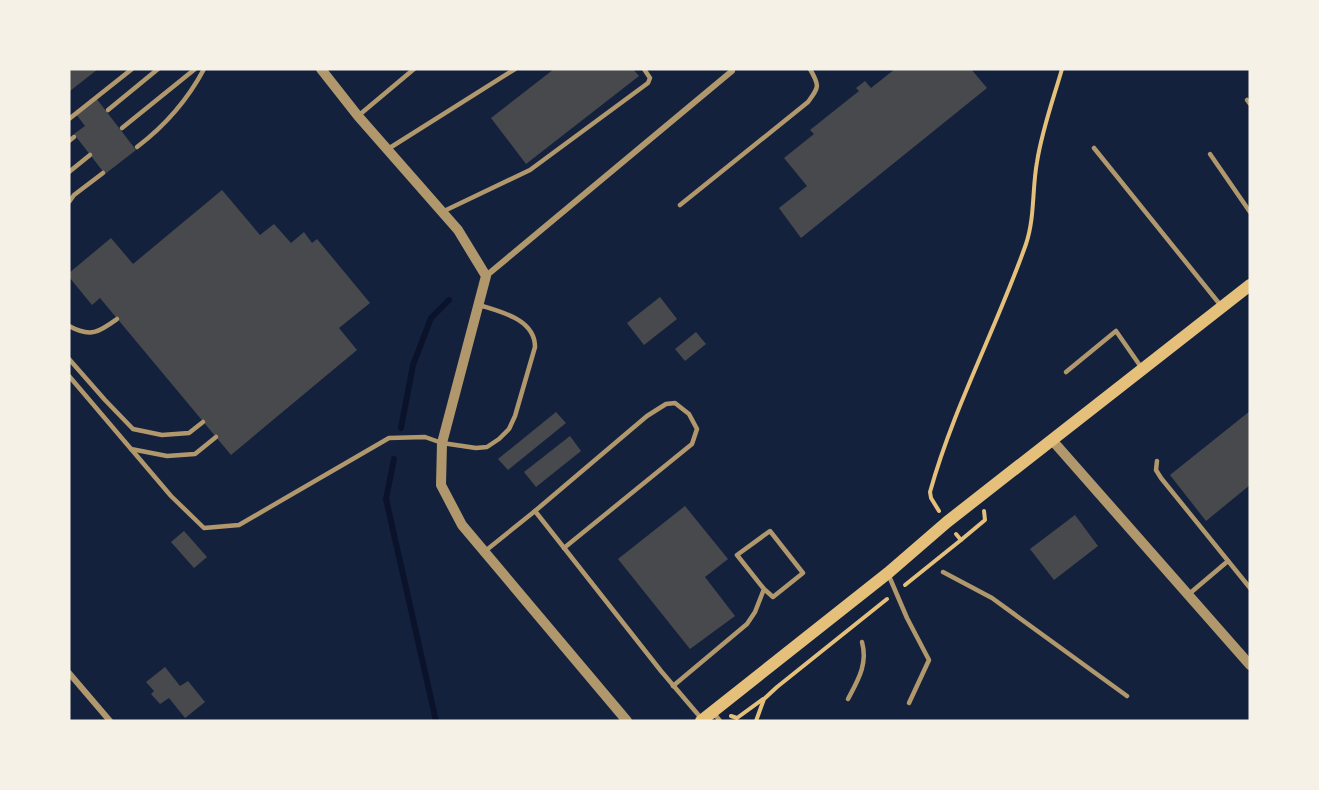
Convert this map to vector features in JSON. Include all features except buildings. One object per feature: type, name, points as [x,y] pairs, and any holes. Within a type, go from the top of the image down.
[{"type":"main road","points":[[702,721],[717,716],[947,522],[1250,285]]},
{"type":"street","points":[[321,69],[358,116],[458,230],[486,276]]},
{"type":"street","points":[[627,721],[462,525],[441,485],[442,443],[486,276],[733,70]]},
{"type":"street","points":[[1052,440],[1250,665]]},
{"type":"street","points":[[69,673],[110,721]]},
{"type":"lane","points":[[69,119],[132,69]]},
{"type":"lane","points":[[108,110],[158,69]]},
{"type":"lane","points":[[122,128],[195,69]]},
{"type":"lane","points":[[137,147],[159,130],[181,107],[204,69]]},
{"type":"lane","points":[[358,116],[414,69]]},
{"type":"lane","points":[[388,150],[515,69]]},
{"type":"lane","points":[[442,212],[530,170],[648,83],[650,78],[644,69]]},
{"type":"lane","points":[[680,205],[808,102],[817,89],[818,82],[810,69]]},
{"type":"lane","points":[[69,141],[74,137]]},
{"type":"lane","points":[[1094,148],[1222,307]]},
{"type":"lane","points":[[1210,154],[1250,212]]},
{"type":"lane","points":[[69,172],[90,155]]},
{"type":"lane","points":[[69,202],[74,195],[104,173]]},
{"type":"lane","points":[[69,376],[171,496],[204,528],[239,525],[389,438],[425,437],[442,443],[476,448],[487,447],[499,439],[509,429],[515,416],[535,347],[532,335],[520,321],[509,314],[478,305]]},
{"type":"lane","points":[[69,326],[80,332],[99,331],[117,318]]},
{"type":"lane","points":[[1066,372],[1116,331],[1143,369]]},
{"type":"lane","points":[[69,359],[133,429],[162,435],[189,433],[203,422]]},
{"type":"lane","points":[[484,552],[647,416],[666,404],[675,403],[689,414],[697,429],[692,444],[564,548]]},
{"type":"lane","points":[[131,449],[167,456],[195,454],[216,437]]},
{"type":"lane","points":[[1157,461],[1156,470],[1161,478],[1250,588]]},
{"type":"lane","points":[[535,511],[702,721]]},
{"type":"lane","points":[[770,531],[803,573],[773,597],[764,589],[738,555],[770,531]]},
{"type":"lane","points":[[1188,595],[1228,561]]},
{"type":"lane","points":[[943,572],[992,598],[1127,696]]},
{"type":"lane","points":[[888,573],[929,660],[909,703]]},
{"type":"lane","points":[[673,686],[747,624],[755,612],[764,589]]},
{"type":"lane","points":[[848,699],[862,673],[865,654],[862,642]]},
{"type":"path","points":[[937,510],[930,492],[935,474],[1027,241],[1037,163],[1062,69]]},
{"type":"path","points":[[756,721],[764,699],[777,687],[961,540],[954,532]]},
{"type":"waterway","points":[[401,428],[413,365],[431,318],[449,300]]},
{"type":"waterway","points":[[394,459],[386,499],[436,721]]}]
